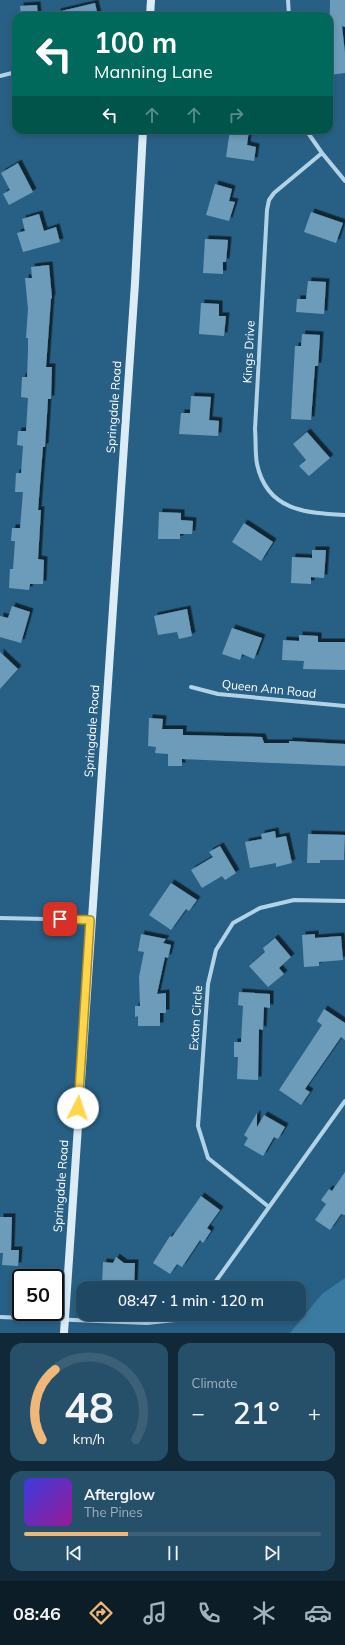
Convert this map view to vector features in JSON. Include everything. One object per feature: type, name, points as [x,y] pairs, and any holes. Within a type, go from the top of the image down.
[{"type":"main road","points":[[150,12],[151,0]]},
{"type":"main road","name":"Springdale Road","points":[[64,1320],[90,920],[134,291],[143,134]]},
{"type":"main road","name":"Springdale Road","points":[[64,1321],[64,1333]]},
{"type":"street","points":[[288,0],[289,12]]},
{"type":"street","points":[[0,76],[12,73]]},
{"type":"street","points":[[309,134],[345,181]]},
{"type":"street","name":"Kings Drive","points":[[322,153],[274,193],[269,200],[267,210],[255,436],[257,463],[263,480],[271,492],[281,502],[294,509],[311,513],[345,516]]},
{"type":"street","name":"Queen Ann Road","points":[[191,687],[218,694],[345,706]]},
{"type":"street","name":"Exton Circle","points":[[269,1207],[208,1158],[198,1126],[208,984],[216,950],[233,923],[260,908],[294,900],[345,901]]},
{"type":"street","points":[[0,918],[90,920]]},
{"type":"street","points":[[216,1281],[345,1100]]},
{"type":"street","points":[[0,1317],[12,1318]]},
{"type":"street","points":[[64,1320],[76,1321]]},
{"type":"street","points":[[85,1321],[147,1324],[168,1321]]},
{"type":"shaded area","points":[[345,1278],[345,1333],[290,1333],[300,1321],[306,1321],[306,1314],[322,1294]]},
{"type":"building","points":[[330,0],[345,0],[345,27],[342,26],[345,53],[345,73],[333,74],[333,12],[330,12]]},
{"type":"building","points":[[95,3],[97,12],[57,12]]},
{"type":"building","points":[[37,5],[38,12],[21,12],[20,6]]},
{"type":"building","points":[[229,134],[248,134],[247,145],[256,147],[254,161],[226,157]]},
{"type":"building","points":[[18,163],[33,192],[9,205],[3,194],[10,190],[1,173]]},
{"type":"building","points":[[215,184],[232,189],[229,201],[235,202],[229,221],[206,215]]},
{"type":"building","points":[[311,212],[343,223],[336,243],[304,232]]},
{"type":"building","points":[[39,214],[44,231],[56,227],[60,242],[23,252],[17,233],[25,231],[22,219]]},
{"type":"building","points":[[205,239],[228,240],[226,262],[223,262],[223,274],[203,273]]},
{"type":"building","points":[[49,265],[52,298],[46,367],[52,367],[51,399],[48,399],[45,447],[43,447],[38,510],[41,510],[38,559],[44,560],[43,584],[30,584],[29,590],[9,588],[10,569],[13,569],[15,541],[11,541],[12,528],[20,528],[23,492],[15,492],[16,473],[21,473],[23,446],[17,445],[18,431],[26,431],[28,398],[21,397],[22,377],[27,377],[28,351],[28,338],[26,338],[28,309],[25,278],[32,278],[31,267]]},
{"type":"building","points":[[308,281],[326,282],[324,314],[296,312],[297,299],[306,299]]},
{"type":"building","points":[[201,303],[219,304],[219,316],[226,316],[224,336],[199,334]]},
{"type":"building","points":[[302,334],[320,335],[318,366],[315,366],[311,420],[291,419],[295,346],[301,346]]},
{"type":"building","points":[[191,396],[211,397],[209,420],[219,421],[218,436],[179,434],[181,413],[190,413]]},
{"type":"building","points":[[307,432],[330,458],[309,476],[299,466],[306,460],[293,444]]},
{"type":"building","points":[[159,512],[181,513],[181,520],[193,521],[192,534],[180,534],[180,539],[158,539]]},
{"type":"building","points":[[244,523],[273,542],[261,561],[232,542]]},
{"type":"building","points":[[312,550],[326,550],[324,578],[311,577],[311,584],[291,583],[292,557],[312,558]]},
{"type":"building","points":[[12,606],[30,612],[21,643],[0,637],[0,616],[8,618]]},
{"type":"building","points":[[187,609],[192,636],[179,639],[177,632],[158,635],[154,616]]},
{"type":"building","points":[[232,628],[262,638],[254,659],[242,654],[240,660],[222,654]]},
{"type":"building","points":[[299,635],[318,636],[318,642],[345,642],[345,670],[303,669],[304,661],[282,660],[283,640],[299,641]]},
{"type":"building","points":[[0,652],[18,669],[0,689]]},
{"type":"building","points":[[149,718],[163,719],[162,729],[183,729],[183,735],[262,737],[264,743],[289,743],[289,741],[345,744],[345,766],[182,759],[182,766],[168,766],[168,754],[155,753],[156,747],[148,746]]},
{"type":"building","points":[[275,831],[276,838],[286,836],[292,863],[276,867],[276,863],[250,868],[245,842],[262,839],[261,834]]},
{"type":"building","points":[[308,834],[345,835],[344,860],[320,860],[320,863],[307,863]]},
{"type":"building","points":[[220,846],[236,873],[225,880],[222,876],[202,888],[191,870],[213,857],[209,852]]},
{"type":"building","points":[[171,883],[197,900],[189,911],[186,909],[171,930],[149,915]]},
{"type":"building","points":[[141,934],[166,939],[163,943],[171,945],[168,958],[165,957],[157,994],[166,993],[166,1013],[160,1013],[160,1026],[138,1026],[138,1016],[135,1017],[135,1006],[140,1006],[139,977],[144,952],[138,951]]},
{"type":"building","points":[[315,934],[315,938],[341,936],[343,960],[319,962],[319,966],[304,967],[302,935]]},
{"type":"building","points":[[275,938],[291,957],[279,968],[284,974],[268,987],[249,966],[265,952],[263,948]]},
{"type":"building","points":[[239,992],[270,994],[270,1008],[264,1007],[263,1030],[259,1029],[258,1080],[237,1079],[238,1057],[234,1057],[234,1042],[241,1042],[243,1006],[238,1005]]},
{"type":"building","points":[[324,1009],[345,1023],[345,1040],[341,1037],[305,1089],[310,1092],[301,1105],[279,1090],[322,1025],[317,1021]]},
{"type":"building","points":[[257,1113],[257,1127],[264,1115],[285,1127],[278,1139],[274,1137],[263,1156],[244,1145],[248,1138],[244,1135]]},
{"type":"building","points":[[345,1172],[345,1215],[341,1214],[330,1230],[315,1220],[326,1204],[321,1200],[329,1189],[332,1191]]},
{"type":"building","points":[[201,1196],[220,1210],[207,1228],[211,1231],[203,1243],[200,1240],[182,1267],[177,1264],[170,1274],[153,1263],[170,1236],[172,1237]]},
{"type":"building","points":[[0,1217],[12,1217],[11,1250],[19,1250],[18,1266],[2,1265],[3,1253],[0,1253]]},
{"type":"building","points":[[116,1257],[124,1263],[135,1263],[134,1281],[102,1281],[103,1262],[113,1263]]},
{"type":"route","points":[[60,919],[90,920],[78,1108]]}]
